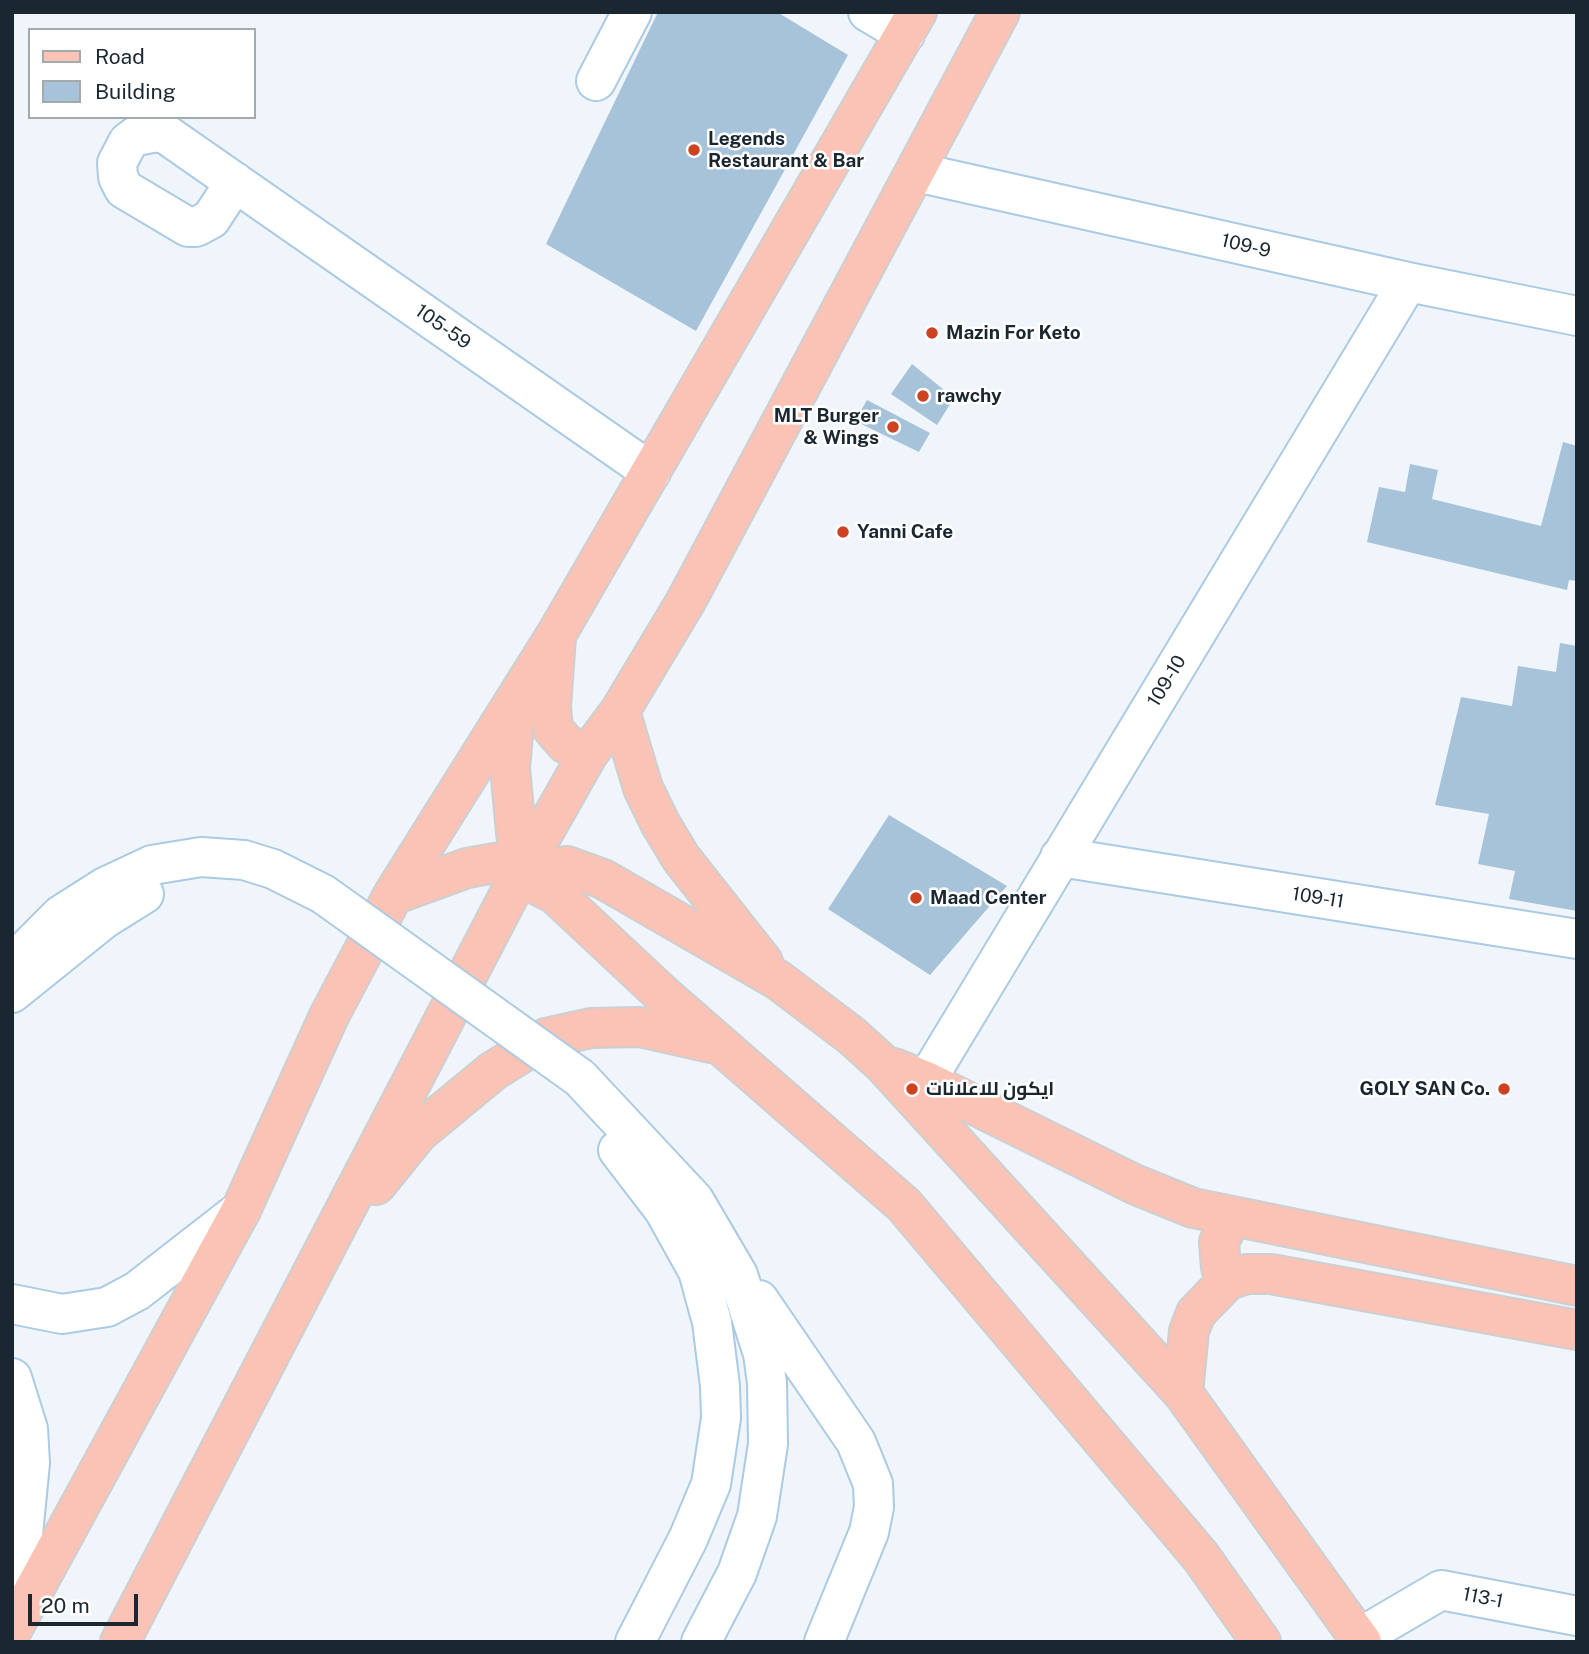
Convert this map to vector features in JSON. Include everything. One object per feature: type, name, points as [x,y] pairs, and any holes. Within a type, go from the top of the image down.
[{"type":"main road","points":[[120,1642],[520,874],[572,787],[588,754],[620,710],[685,601],[1000,12]]},
{"type":"main road","points":[[13,1628],[241,1210],[329,1016],[393,895],[556,635],[911,23]]},
{"type":"main road","points":[[556,635],[551,707],[554,729],[566,744],[588,754]]},
{"type":"main road","points":[[517,694],[510,768],[520,874]]},
{"type":"main road","points":[[620,710],[643,788],[660,823],[681,858],[778,980]]},
{"type":"main road","points":[[393,895],[467,868],[495,863],[555,894],[722,1046],[904,1205],[1201,1557],[1261,1642]]},
{"type":"main road","points":[[520,874],[567,866],[603,879],[778,980],[852,1036],[884,1065],[1183,1394],[1360,1640]]},
{"type":"main road","points":[[321,1255],[418,1133],[493,1071],[535,1044],[565,1031],[627,1027],[665,1031],[722,1046]]},
{"type":"main road","points":[[884,1065],[926,1081],[1165,1198],[1231,1218],[1577,1286]]},
{"type":"main road","points":[[1227,1280],[1221,1268],[1219,1242],[1231,1218]]},
{"type":"main road","points":[[1183,1394],[1189,1331],[1196,1313],[1208,1297],[1227,1280],[1247,1274],[1271,1274],[1577,1330]]},
{"type":"street","points":[[596,81],[632,12]]},
{"type":"street","points":[[868,12],[911,23]]},
{"type":"street","name":"109-9","points":[[916,172],[1408,282],[1577,316]]},
{"type":"street","name":"105-59","points":[[235,183],[651,472]]},
{"type":"street","name":"109-10","points":[[926,1081],[1408,282]]},
{"type":"street","points":[[12,964],[61,915],[104,887],[152,865],[201,857],[244,860],[273,869],[575,1086],[695,1200],[726,1252],[867,1462],[873,1484],[874,1507],[869,1532],[824,1642]]},
{"type":"street","name":"109-11","points":[[1060,857],[1577,939]]},
{"type":"street","points":[[12,993],[104,919],[159,888],[207,881],[243,883],[317,903]]},
{"type":"street","points":[[575,1086],[676,1228],[707,1294],[717,1352],[720,1418],[711,1484],[688,1539],[635,1642]]},
{"type":"street","points":[[12,1304],[62,1314],[107,1307],[137,1291],[241,1210]]},
{"type":"street","points":[[701,1642],[747,1545],[757,1516],[768,1444],[767,1383],[757,1329],[726,1252]]},
{"type":"street","points":[[12,1378],[28,1429],[30,1463],[13,1628]]},
{"type":"street","name":"113-1","points":[[1360,1640],[1441,1590],[1577,1616]]},
{"type":"building","name":"Legends Restaurant & Bar","points":[[658,12],[777,12],[848,55],[696,331],[546,244]]},
{"type":"building","name":"rawchy","points":[[912,364],[954,398],[937,425],[891,394]]},
{"type":"building","name":"MLT Burger & Wings","points":[[867,400],[930,433],[919,452],[855,421]]},
{"type":"building","points":[[1563,442],[1577,446],[1577,581],[1569,580],[1567,590],[1367,542],[1379,487],[1405,492],[1410,464],[1438,470],[1432,499],[1541,526]]},
{"type":"building","points":[[1560,643],[1577,646],[1577,911],[1509,899],[1515,871],[1478,864],[1489,814],[1435,805],[1461,697],[1512,706],[1518,666],[1556,672]]},
{"type":"building","name":"Maad Center","points":[[889,815],[1007,886],[930,975],[828,909]]},
{"type":"place","name":"Legends Restaurant & Bar","points":[[694,150]]},
{"type":"place","name":"Mazin For Keto","points":[[932,333]]},
{"type":"place","name":"rawchy","points":[[923,396]]},
{"type":"place","name":"MLT Burger & Wings","points":[[893,427]]},
{"type":"place","name":"Yanni Cafe","points":[[843,532]]},
{"type":"place","name":"Maad Center","points":[[916,898]]},
{"type":"place","name":"ايكون للاعلانات","points":[[912,1089]]},
{"type":"place","name":"GOLY SAN Co.","points":[[1504,1089]]}]
